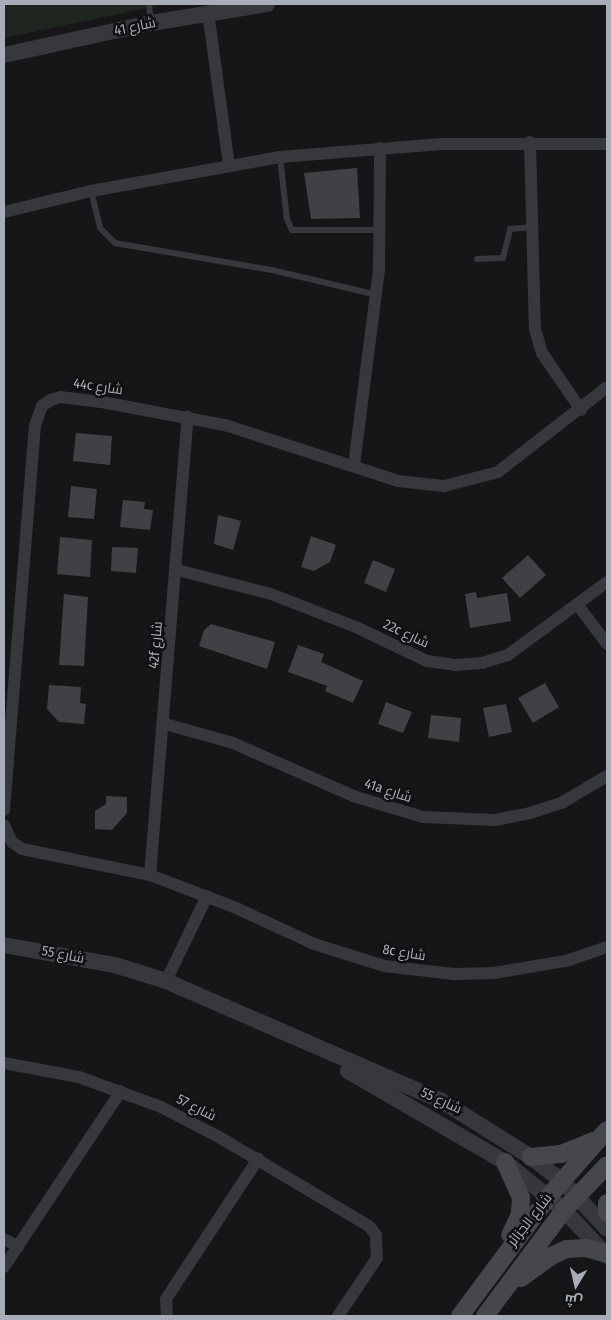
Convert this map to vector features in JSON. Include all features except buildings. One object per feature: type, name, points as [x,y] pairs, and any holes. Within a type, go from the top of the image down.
[{"type":"main road","points":[[531,1157],[561,1154],[604,1133]]},
{"type":"main road","name":"شارع الجزائر","points":[[460,1316],[498,1260],[549,1196],[604,1133]]},
{"type":"main road","points":[[498,1260],[521,1206],[516,1180],[505,1162]]},
{"type":"main road","name":"شارع الجزائر","points":[[485,1316],[564,1210],[607,1165]]},
{"type":"main road","points":[[607,1202],[607,1213]]},
{"type":"main road","points":[[512,1282],[567,1250],[586,1248],[606,1255]]},
{"type":"street","name":"شارع 41","points":[[4,55],[151,23],[208,12],[267,4]]},
{"type":"street","points":[[208,12],[229,165]]},
{"type":"street","points":[[530,142],[538,341],[581,410]]},
{"type":"street","points":[[4,212],[91,191],[280,157],[380,148],[530,142],[607,144]]},
{"type":"street","points":[[354,465],[377,295],[381,230],[380,148]]},
{"type":"street","name":"44c شارع","points":[[4,810],[37,416],[42,406],[61,397],[188,417],[273,437],[398,481],[444,486],[498,472],[581,410],[607,387]]},
{"type":"street","name":"42f شارع","points":[[150,875],[177,570],[188,417]]},
{"type":"street","name":"22c شارع","points":[[177,570],[271,594],[358,628],[427,661],[455,665],[482,663],[508,655],[607,582]]},
{"type":"street","points":[[577,604],[607,644]]},
{"type":"street","name":"41a شارع","points":[[164,724],[233,742],[353,796],[423,818],[496,820],[530,813],[563,802],[607,776]]},
{"type":"street","name":"8c شارع","points":[[4,825],[12,842],[33,851],[150,875],[207,896],[349,957],[421,972],[478,974],[530,969],[607,947]]},
{"type":"street","points":[[172,983],[207,896]]},
{"type":"street","name":"شارع 55","points":[[4,946],[115,965],[172,983],[288,1037],[448,1104],[531,1157],[562,1181],[607,1229]]},
{"type":"street","name":"شارع 55","points":[[288,1037],[505,1162],[549,1196],[606,1255]]},
{"type":"street","name":"شارع 57","points":[[4,1063],[78,1077],[121,1091],[190,1121],[359,1219],[376,1235],[377,1258],[338,1316]]},
{"type":"street","points":[[4,1267],[121,1091]]},
{"type":"street","points":[[167,1316],[166,1299],[258,1159]]},
{"type":"street","points":[[4,1239],[18,1246]]},
{"type":"lane","points":[[149,4],[151,23]]},
{"type":"lane","points":[[280,157],[287,219],[292,230],[381,230]]},
{"type":"lane","points":[[91,191],[100,228],[116,243],[272,270],[377,295]]},
{"type":"lane","points":[[477,259],[503,258],[510,229],[533,227]]},
{"type":"shaded area","points":[[4,4],[166,4],[4,38]]}]
